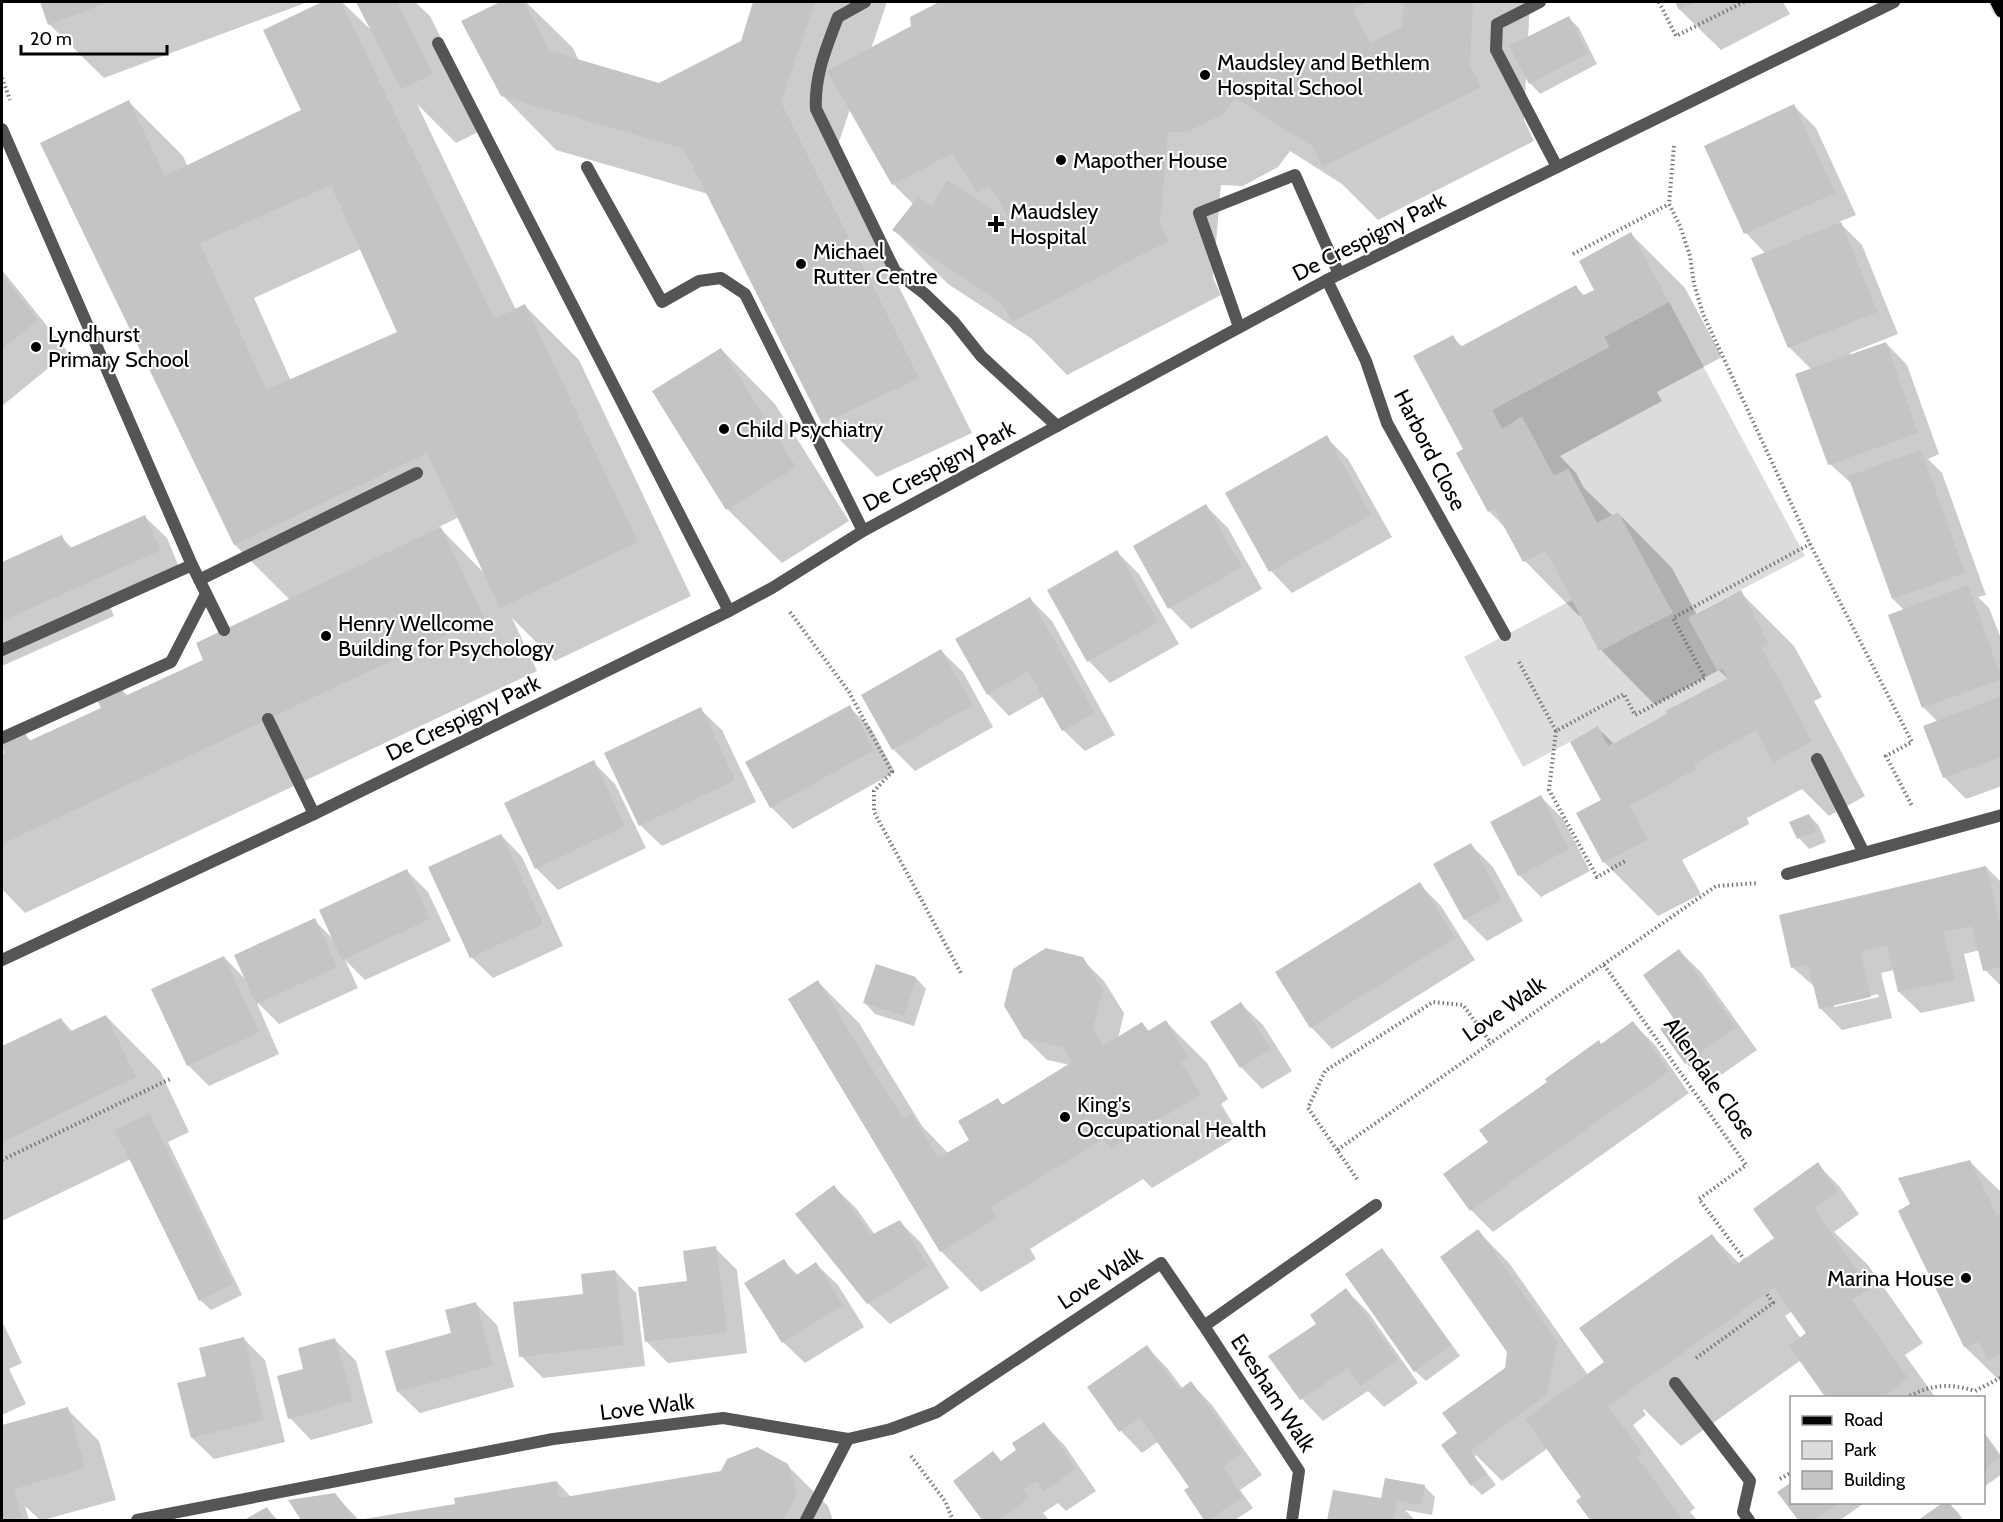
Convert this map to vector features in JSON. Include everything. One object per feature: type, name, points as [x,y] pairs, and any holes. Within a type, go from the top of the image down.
[{"type":"main road","points":[[1998,2],[2001,10]]},
{"type":"street","points":[[865,2],[838,16],[815,92],[816,109],[895,271],[925,294],[954,322],[981,356],[1057,426]]},
{"type":"street","points":[[1540,2],[1497,24],[1497,50],[1557,167]]},
{"type":"street","name":"De Crespigny Park","points":[[2,960],[314,814],[729,611],[772,588],[863,531],[1327,280],[1894,2]]},
{"type":"street","points":[[438,43],[729,611]]},
{"type":"street","points":[[2,129],[192,565],[224,630]]},
{"type":"street","points":[[587,167],[662,302],[699,281],[721,278],[745,294],[863,531]]},
{"type":"street","points":[[1239,327],[1199,213],[1295,175],[1339,274]]},
{"type":"street","name":"Harbord Close","points":[[1327,280],[1366,361],[1387,423],[1505,635]]},
{"type":"street","points":[[199,580],[417,473]]},
{"type":"street","points":[[2,650],[192,565]]},
{"type":"street","points":[[2,738],[171,662],[206,594]]},
{"type":"street","points":[[268,719],[314,814]]},
{"type":"street","points":[[1817,759],[1864,853]]},
{"type":"street","points":[[1787,874],[2001,815]]},
{"type":"street","points":[[1204,1326],[1376,1205]]},
{"type":"street","name":"Love Walk","points":[[136,1521],[553,1439],[723,1418],[848,1439],[891,1429],[937,1412],[1161,1263],[1204,1326]]},
{"type":"street","name":"Evesham Walk","points":[[1204,1326],[1299,1471],[1292,1521]]},
{"type":"street","points":[[1675,1383],[1750,1481],[1743,1512],[1749,1521]]},
{"type":"street","points":[[806,1521],[848,1439]]},
{"type":"path","points":[[1659,2],[1676,36],[1744,2]]},
{"type":"path","points":[[1660,117],[1675,148],[1669,204],[1690,255],[1694,284],[1703,314],[1810,544],[1912,742],[1886,756],[1928,836]]},
{"type":"path","points":[[1573,254],[1669,204]]},
{"type":"path","points":[[1556,731],[1624,694],[1635,715],[1706,678],[1673,618],[1810,544]]},
{"type":"path","points":[[772,588],[849,692],[892,772],[874,791],[874,812],[961,973]]},
{"type":"path","points":[[1505,635],[1556,731],[1549,790],[1597,877],[1628,860]]},
{"type":"path","name":"Love Walk","points":[[1337,1150],[1716,886],[1751,885],[1787,874]]},
{"type":"path","name":"Allendale Close","points":[[1604,965],[1746,1165],[1699,1199],[1744,1259]]},
{"type":"path","points":[[1376,1205],[1308,1108],[1325,1071],[1433,1002],[1463,1005],[1491,1043]]},
{"type":"path","points":[[2,1160],[172,1078]]},
{"type":"path","points":[[1675,1383],[1670,1376],[1773,1303],[1766,1293]]},
{"type":"path","points":[[1909,1396],[1923,1388],[1955,1385],[1976,1391],[2001,1377]]},
{"type":"path","points":[[891,1429],[945,1501],[953,1521]]},
{"type":"green space","points":[[1669,302],[1805,556],[1689,617],[1717,670],[1722,668],[1728,678],[1665,711],[1667,714],[1608,746],[1598,727],[1523,767],[1464,657],[1572,600],[1600,651],[1672,613],[1618,512],[1597,523],[1568,469],[1554,476],[1522,417],[1502,429],[1492,410],[1609,347],[1604,337]]},
{"type":"building","points":[[40,2],[109,2],[48,25]]},
{"type":"building","points":[[322,2],[341,2],[494,319],[525,304],[638,542],[500,608],[427,453],[234,545],[40,143],[129,100],[165,176],[301,110],[263,30]],"holes":[[[331,185],[397,332],[266,390],[200,243]]]},
{"type":"building","points":[[356,2],[397,2],[433,74],[401,89]]},
{"type":"building","name":"Michael Rutter Centre","points":[[500,2],[524,2],[550,51],[659,83],[741,41],[753,2],[815,2],[781,102],[919,378],[822,424],[684,149],[501,96],[461,21]]},
{"type":"building","name":"Mapother House","points":[[939,2],[1368,2],[1352,10],[1370,43],[1402,27],[1404,2],[1473,2],[1470,65],[1481,87],[1323,167],[1312,146],[1235,98],[1224,113],[1188,132],[1168,132],[1160,222],[1168,241],[1012,322],[1002,303],[892,230],[918,197],[932,206],[947,180],[1010,221],[990,185],[977,193],[953,153],[892,185],[827,71],[911,26],[910,17]]},
{"type":"building","points":[[1675,2],[1695,2],[1679,10]]},
{"type":"building","points":[[1569,16],[1588,53],[1529,84],[1509,46]]},
{"type":"building","points":[[1794,104],[1835,193],[1744,234],[1704,146]]},
{"type":"building","points":[[1841,222],[1877,312],[1788,348],[1751,258]]},
{"type":"building","points":[[1631,232],[1669,302],[1604,337],[1609,346],[1492,410],[1502,429],[1522,417],[1554,476],[1567,469],[1597,523],[1618,512],[1673,613],[1599,651],[1546,551],[1523,562],[1494,508],[1488,512],[1456,453],[1463,449],[1413,356],[1453,335],[1460,347],[1576,285],[1582,296],[1594,290],[1579,261]]},
{"type":"building","points":[[2,275],[38,320],[2,349]]},
{"type":"building","points":[[1886,342],[1918,433],[1828,465],[1795,374]]},
{"type":"building","name":"Child Psychiatry","points":[[721,348],[796,467],[726,510],[652,391]]},
{"type":"building","points":[[1327,435],[1371,515],[1269,572],[1225,493]]},
{"type":"building","points":[[1921,450],[1965,573],[1892,599],[1848,476]]},
{"type":"building","points":[[1206,504],[1242,567],[1168,609],[1133,546]]},
{"type":"building","points":[[145,515],[161,550],[2,621],[2,562],[62,535],[68,549]]},
{"type":"building","points":[[441,527],[484,617],[2,844],[2,754],[4,753],[2,744],[25,732],[29,741],[101,708],[96,698],[120,686],[125,696],[203,660],[196,643]]},
{"type":"building","points":[[1117,550],[1158,622],[1087,662],[1047,590]]},
{"type":"building","points":[[1968,585],[2002,679],[1922,708],[1888,615]]},
{"type":"building","points":[[1741,590],[1768,643],[1761,647],[1812,741],[1773,763],[1756,730],[1694,764],[1696,769],[1629,806],[1648,839],[1603,863],[1576,813],[1601,800],[1570,742],[1598,726],[1608,746],[1667,714],[1665,711],[1728,678],[1722,668],[1717,670],[1688,618]]},
{"type":"building","points":[[1030,597],[1095,713],[1062,731],[1028,671],[987,695],[955,639]]},
{"type":"building","points":[[941,649],[973,705],[892,750],[861,695]]},
{"type":"building","points":[[2002,696],[2002,757],[1943,778],[1923,726]]},
{"type":"building","points":[[850,705],[874,750],[770,808],[745,762]]},
{"type":"building","points":[[701,707],[735,780],[639,826],[604,753]]},
{"type":"building","points":[[594,760],[625,826],[535,869],[504,803]]},
{"type":"building","points":[[1541,795],[1569,849],[1518,876],[1490,822]]},
{"type":"building","points":[[1809,814],[1817,831],[1797,839],[1789,822]]},
{"type":"building","points":[[501,834],[543,924],[470,958],[428,867]]},
{"type":"building","points":[[1471,843],[1502,899],[1464,920],[1433,864]]},
{"type":"building","points":[[1986,866],[2002,931],[2002,967],[1983,971],[1972,926],[1943,932],[1955,980],[1898,992],[1887,945],[1860,952],[1871,997],[1819,1009],[1808,964],[1791,968],[1779,915]]},
{"type":"building","points":[[407,869],[430,919],[342,960],[319,910]]},
{"type":"building","points":[[1420,882],[1455,938],[1310,1028],[1275,972]]},
{"type":"building","points":[[315,918],[337,967],[256,1004],[234,955]]},
{"type":"building","name":"King's Occupational Health","points":[[1046,948],[1083,957],[1103,990],[1093,1028],[1103,1046],[1142,1022],[1148,1031],[1166,1020],[1189,1058],[1181,1063],[1201,1094],[1111,1149],[1104,1138],[990,1208],[997,1218],[940,1252],[788,999],[818,980],[903,1119],[912,1114],[938,1158],[969,1140],[958,1121],[998,1098],[1002,1105],[1072,1062],[1063,1047],[1024,1039],[1004,1006],[1013,969]]},
{"type":"building","points":[[1679,949],[1736,1027],[1685,1064],[1660,1029],[1674,1019],[1643,975]]},
{"type":"building","points":[[224,956],[259,1032],[187,1066],[151,989]]},
{"type":"building","points":[[876,964],[916,977],[904,1016],[863,1003]]},
{"type":"building","points":[[1241,1002],[1271,1049],[1240,1068],[1210,1022]]},
{"type":"building","points":[[106,1015],[136,1077],[2,1142],[2,1046],[61,1018],[69,1032]]},
{"type":"building","points":[[1633,1021],[1669,1071],[1470,1211],[1443,1174],[1488,1142],[1479,1130],[1547,1082],[1545,1079],[1599,1040],[1601,1044]]},
{"type":"building","points":[[149,1113],[233,1284],[199,1301],[115,1130]]},
{"type":"building","name":"Marina House","points":[[1970,1160],[1997,1215],[2002,1213],[2002,1353],[1988,1360],[1979,1342],[1964,1347],[1898,1211],[1910,1204],[1898,1178]]},
{"type":"building","points":[[1818,1162],[1838,1192],[1814,1209],[1870,1288],[1852,1300],[1908,1378],[1884,1396],[1825,1396],[1789,1346],[1806,1333],[1774,1288],[1608,1406],[1642,1453],[1637,1457],[1683,1520],[1590,1520],[1576,1501],[1581,1497],[1525,1419],[1604,1362],[1579,1328],[1712,1234],[1734,1266],[1774,1238],[1753,1209]]},
{"type":"building","points":[[834,1185],[871,1235],[900,1220],[928,1266],[867,1304],[795,1214]]},
{"type":"building","points":[[1478,1229],[1557,1342],[1547,1394],[1470,1451],[1486,1473],[1471,1486],[1441,1445],[1457,1433],[1442,1413],[1505,1368],[1507,1352],[1440,1257]]},
{"type":"building","points":[[716,1246],[727,1332],[645,1342],[638,1287],[687,1281],[683,1251]]},
{"type":"building","points":[[1382,1248],[1451,1345],[1414,1372],[1345,1274]]},
{"type":"building","points":[[784,1259],[795,1276],[816,1262],[843,1305],[782,1343],[744,1283]]},
{"type":"building","points":[[615,1270],[624,1345],[519,1357],[513,1302],[583,1294],[581,1274]]},
{"type":"building","points":[[1346,1288],[1398,1360],[1361,1386],[1348,1368],[1300,1400],[1268,1356],[1316,1324],[1310,1315]]},
{"type":"building","points":[[476,1302],[493,1365],[397,1392],[385,1351],[451,1333],[445,1310]]},
{"type":"building","points":[[244,1337],[264,1420],[191,1438],[177,1383],[206,1376],[199,1348]]},
{"type":"building","points":[[335,1338],[353,1401],[288,1419],[277,1376],[303,1369],[298,1348]]},
{"type":"building","points":[[1147,1345],[1179,1390],[1191,1381],[1242,1453],[1223,1467],[1243,1497],[1208,1520],[1204,1520],[1184,1490],[1189,1487],[1140,1418],[1119,1432],[1087,1387]]},
{"type":"building","points":[[68,1407],[85,1468],[14,1489],[22,1517],[2,1520],[2,1425]]},
{"type":"building","points":[[1044,1422],[1076,1469],[1044,1491],[1037,1481],[1023,1490],[1029,1498],[998,1520],[982,1520],[953,1481],[993,1451],[1001,1461],[1016,1450],[1012,1443]]},
{"type":"building","points":[[1985,1435],[2000,1457],[1985,1468]]},
{"type":"building","points":[[757,1447],[788,1464],[797,1494],[783,1520],[358,1520],[455,1504],[454,1498],[557,1481],[559,1498],[721,1471],[727,1459]]},
{"type":"building","points":[[1385,1478],[1425,1485],[1421,1505],[1397,1501],[1394,1520],[1327,1520],[1333,1490],[1381,1498]]},
{"type":"building","points":[[1790,1483],[1790,1504],[1837,1504],[1814,1520],[1798,1520],[1777,1492]]},
{"type":"building","points":[[335,1493],[356,1520],[301,1520],[288,1500]]},
{"type":"building","points":[[1941,1504],[1950,1504],[1962,1520],[1918,1520]]},
{"type":"building","points":[[267,1507],[275,1520],[244,1520]]},
{"type":"place","name":"Maudsley and Bethlem Hospital School","points":[[1205,75]]},
{"type":"place","name":"Mapother House","points":[[1061,160]]},
{"type":"place","name":"Maudsley Hospital","points":[[996,224]]},
{"type":"place","name":"Michael Rutter Centre","points":[[801,264]]},
{"type":"place","name":"Lyndhurst Primary School","points":[[36,347]]},
{"type":"place","name":"Child Psychiatry","points":[[724,429]]},
{"type":"place","name":"Henry Wellcome Building for Psychology","points":[[326,636]]},
{"type":"place","name":"King's Occupational Health","points":[[1065,1117]]},
{"type":"place","name":"Marina House","points":[[1966,1278]]}]
